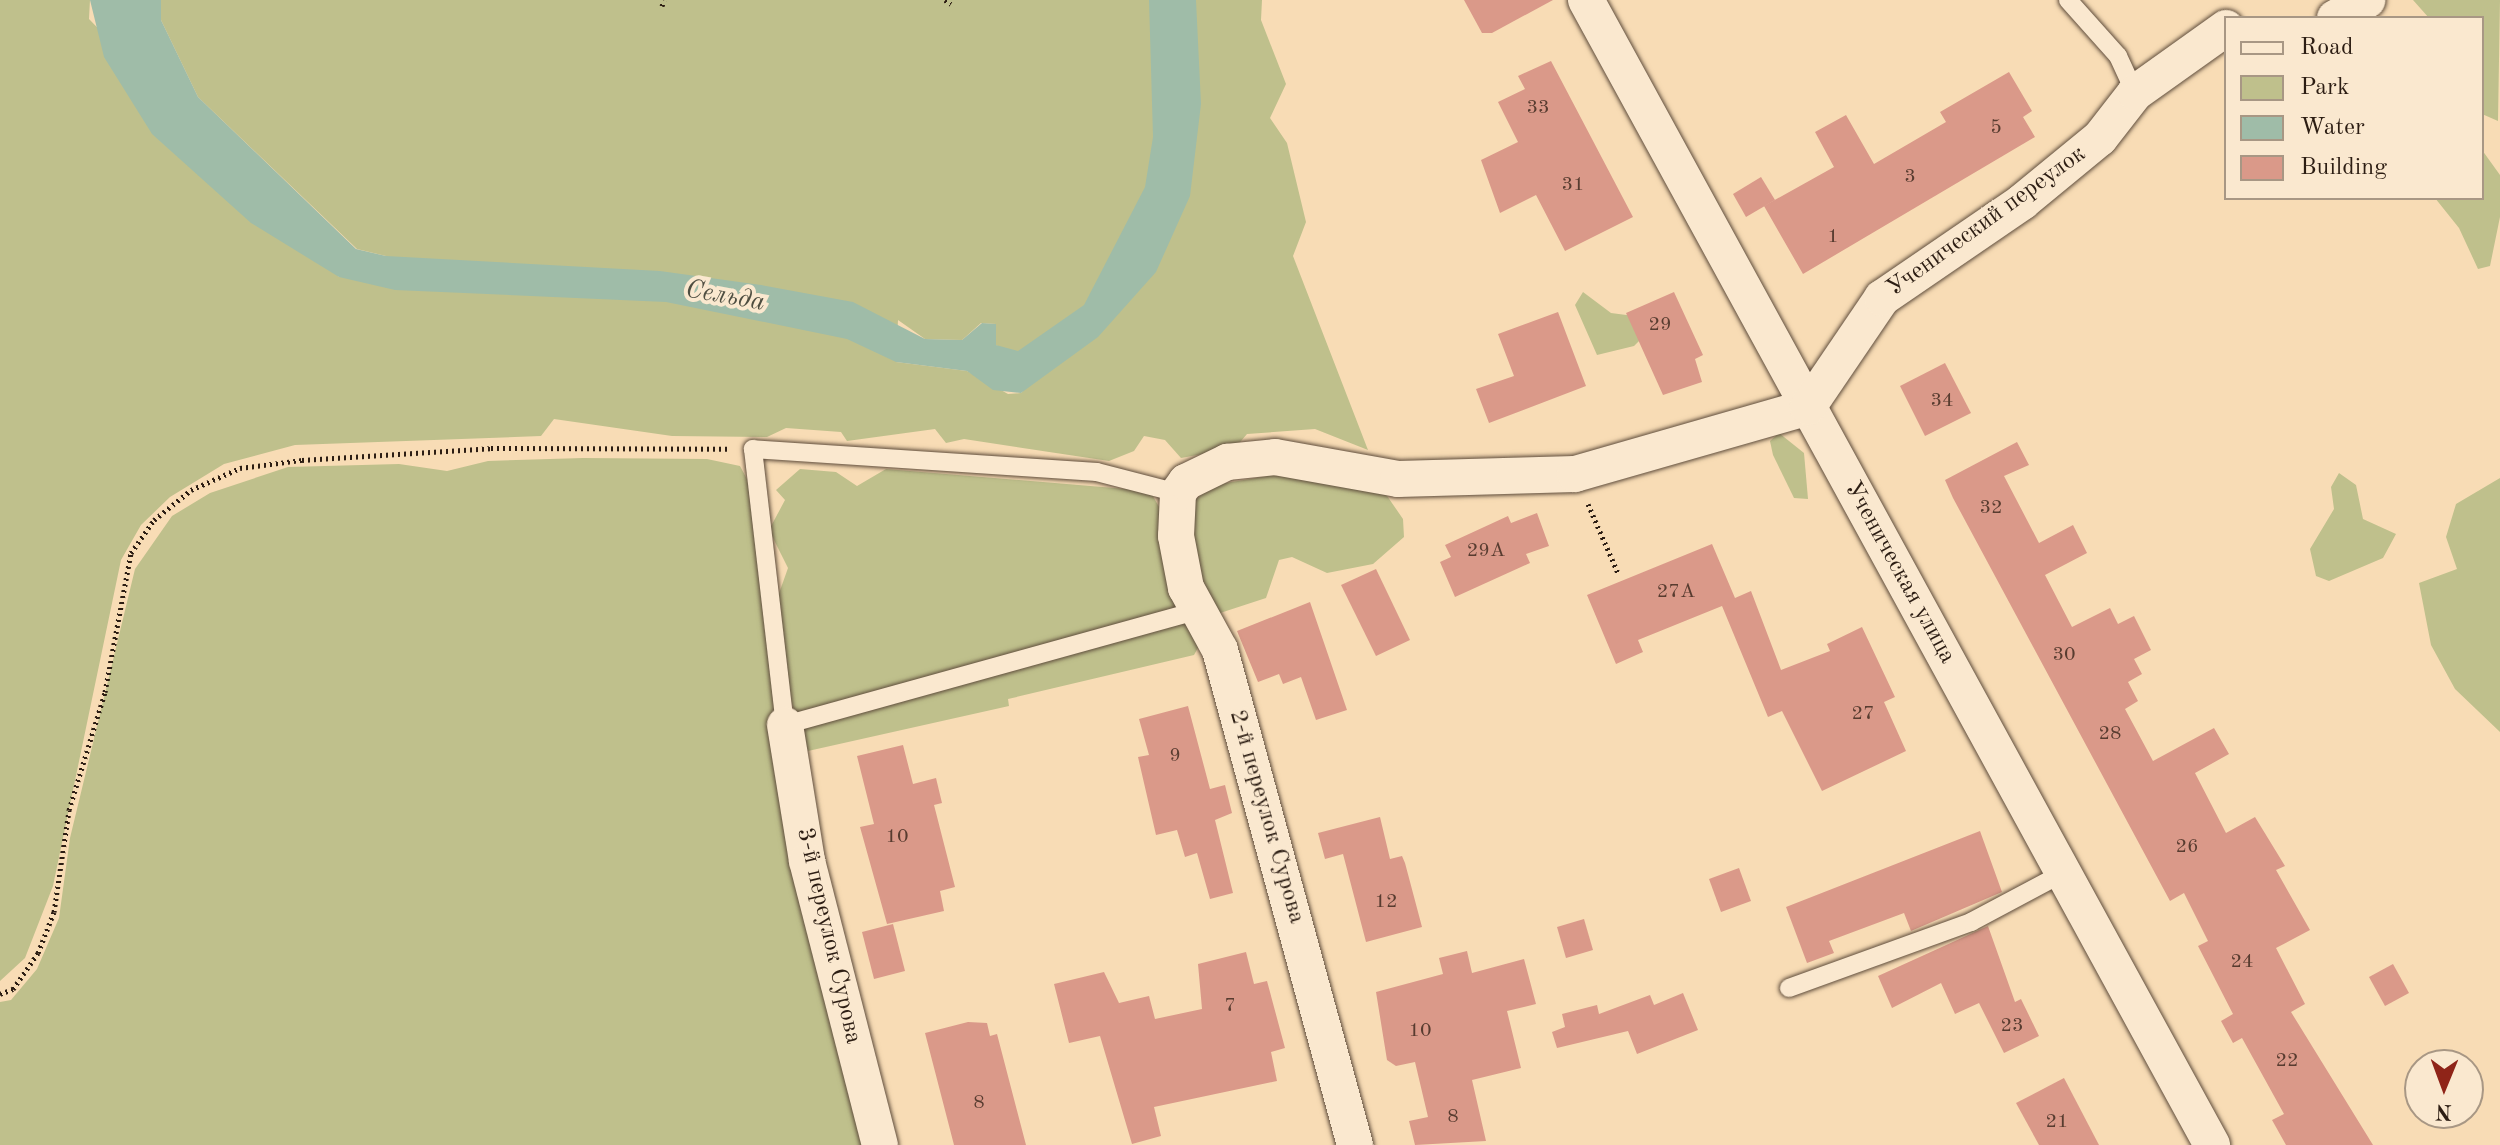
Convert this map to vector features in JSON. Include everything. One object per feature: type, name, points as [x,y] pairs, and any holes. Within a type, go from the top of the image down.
[{"type":"street","name":"Ученическая улица","points":[[1586,0],[2212,1145]]},
{"type":"street","points":[[2339,16],[2367,0]]},
{"type":"street","name":"Ученический переулок","points":[[1808,407],[1882,298],[2022,202],[2100,138],[2135,93],[2224,29]]},
{"type":"street","points":[[1178,493],[1227,462],[1275,457],[1398,479],[1575,474],[1808,407]]},
{"type":"street","name":"2-й переулок Сурова","points":[[1178,493],[1183,575],[1220,650],[1355,1145]]},
{"type":"street","name":"3-й переулок Сурова","points":[[785,725],[807,861],[880,1145]]},
{"type":"lane","points":[[2068,0],[2118,56],[2135,93]]},
{"type":"lane","points":[[1178,493],[1097,472],[753,449],[785,725],[1199,610]]},
{"type":"lane","points":[[1789,988],[1971,922],[2063,873]]},
{"type":"path","points":[[0,994],[13,989],[38,953],[54,912],[69,810],[105,692],[131,553],[154,520],[191,490],[240,468],[302,460],[491,448],[753,449]]},
{"type":"path","points":[[1575,474],[1618,573]]},
{"type":"green space","points":[[0,0],[90,0],[89,19],[339,277],[386,256],[357,249],[198,97],[161,20],[161,0],[1262,0],[1261,20],[1286,84],[1270,118],[1287,143],[1306,222],[1293,256],[1368,450],[1315,429],[1247,434],[1235,448],[1181,458],[1165,440],[1144,436],[1134,451],[1109,461],[964,439],[946,443],[935,429],[847,441],[841,432],[786,428],[767,437],[672,436],[554,419],[541,436],[295,445],[224,464],[170,497],[141,525],[121,560],[53,886],[25,958],[0,981]],"holes":[[[898,320],[925,339],[962,340],[981,323],[996,324],[996,345],[1044,371],[1021,393],[1008,394],[967,371],[896,362]]]},
{"type":"green space","points":[[2413,0],[2500,0],[2498,121],[2484,115],[2484,16],[2427,16]]},
{"type":"green space","points":[[2484,153],[2500,175],[2500,217],[2490,266],[2478,269],[2459,228],[2437,200],[2484,200]]},
{"type":"green space","points":[[1583,292],[1611,313],[1634,316],[1641,339],[1634,346],[1597,355],[1575,305]]},
{"type":"green space","points":[[1779,433],[1804,453],[1808,499],[1794,498],[1773,455],[1770,441]]},
{"type":"green space","points":[[707,459],[740,466],[749,483],[876,1145],[0,1145],[0,1002],[11,1000],[37,969],[59,918],[70,838],[135,569],[172,516],[210,493],[288,467],[399,464],[447,471],[488,461]]},
{"type":"green space","points":[[800,469],[836,472],[857,486],[886,469],[1150,491],[1162,512],[1176,606],[1199,646],[1194,655],[1008,699],[1009,706],[808,751],[789,695],[777,599],[788,568],[769,530],[785,500],[776,490]]},
{"type":"green space","points":[[2339,473],[2356,485],[2363,519],[2396,534],[2383,558],[2329,581],[2316,576],[2310,549],[2334,509],[2331,487]]},
{"type":"green space","points":[[1273,475],[1383,490],[1403,519],[1404,537],[1373,564],[1327,573],[1292,557],[1279,560],[1266,598],[1214,615],[1183,524],[1191,503],[1214,485]]},
{"type":"green space","points":[[2500,478],[2500,732],[2455,689],[2431,645],[2419,583],[2457,569],[2446,537],[2456,504]]},
{"type":"water","name":"Сельда","points":[[90,0],[161,0],[161,20],[198,97],[356,249],[386,256],[660,271],[761,285],[853,302],[925,339],[962,340],[982,323],[996,324],[996,345],[1018,351],[1084,305],[1145,187],[1153,137],[1149,0],[1196,0],[1201,104],[1190,196],[1156,272],[1098,337],[1021,393],[993,390],[967,371],[896,362],[847,339],[666,302],[395,290],[339,277],[251,223],[152,134],[104,57]]},
{"type":"building","points":[[1464,0],[1553,0],[1492,33],[1482,33]]},
{"type":"building","points":[[1551,61],[1633,217],[1565,251],[1536,195],[1500,213],[1481,160],[1518,142],[1498,102],[1525,89],[1518,76]]},
{"type":"building","points":[[2009,72],[2032,111],[2023,117],[2035,137],[1803,274],[1764,206],[1834,167],[1815,132],[1846,115],[1874,164],[1946,122],[1940,112]]},
{"type":"building","points":[[1761,177],[1775,200],[1746,217],[1733,194]]},
{"type":"building","points":[[1674,292],[1703,355],[1695,359],[1702,382],[1663,395],[1626,313]]},
{"type":"building","points":[[1558,312],[1586,386],[1489,423],[1476,389],[1514,376],[1498,334]]},
{"type":"building","points":[[1945,363],[1971,413],[1925,436],[1900,386]]},
{"type":"building","points":[[2017,442],[2029,465],[2004,476],[2039,543],[2073,525],[2087,553],[2045,575],[2072,627],[2110,608],[2118,624],[2134,616],[2151,650],[2134,659],[2142,674],[2128,682],[2138,701],[2125,709],[2153,761],[2214,728],[2229,754],[2195,773],[2226,833],[2255,817],[2285,866],[2276,870],[2310,930],[2276,948],[2305,1004],[2291,1012],[2373,1145],[2286,1145],[2272,1120],[2284,1114],[2242,1038],[2233,1043],[2221,1021],[2233,1014],[2198,946],[2208,941],[2184,893],[2170,901],[1953,498],[1945,480]]},
{"type":"building","points":[[1537,513],[1549,546],[1526,554],[1530,563],[1455,597],[1440,562],[1451,557],[1445,545],[1508,516],[1511,523]]},
{"type":"building","points":[[1712,544],[1735,598],[1751,591],[1781,670],[1830,651],[1827,644],[1862,627],[1895,697],[1884,702],[1906,751],[1822,791],[1782,711],[1768,717],[1722,606],[1638,640],[1643,652],[1616,664],[1587,595]]},
{"type":"building","points":[[1376,569],[1410,640],[1376,656],[1341,585]]},
{"type":"building","points":[[1310,602],[1347,710],[1316,720],[1301,677],[1283,684],[1279,674],[1258,682],[1237,631]]},
{"type":"building","points":[[1188,706],[1210,789],[1225,785],[1232,813],[1215,820],[1233,893],[1210,899],[1197,853],[1185,857],[1177,830],[1156,835],[1138,757],[1149,755],[1139,719]]},
{"type":"building","points":[[903,745],[913,784],[936,778],[942,803],[934,805],[955,887],[940,891],[944,911],[887,924],[860,827],[874,824],[857,756]]},
{"type":"building","points":[[1380,817],[1390,859],[1402,856],[1405,863],[1422,927],[1366,942],[1343,854],[1325,859],[1318,833]]},
{"type":"building","points":[[1980,831],[2002,892],[1911,931],[1904,913],[1829,941],[1834,953],[1807,963],[1786,907]]},
{"type":"building","points":[[1739,868],[1751,901],[1721,912],[1709,879]]},
{"type":"building","points":[[1584,919],[1593,950],[1566,958],[1557,927]]},
{"type":"building","points":[[893,924],[905,971],[874,979],[862,932]]},
{"type":"building","points":[[1988,926],[2015,1002],[2021,999],[2039,1036],[2004,1053],[1979,1003],[1955,1014],[1941,983],[1892,1008],[1878,976]]},
{"type":"building","points":[[1467,951],[1472,973],[1524,959],[1536,1004],[1507,1011],[1521,1068],[1472,1080],[1486,1141],[1415,1145],[1409,1121],[1428,1117],[1415,1062],[1396,1066],[1387,1060],[1376,992],[1443,974],[1439,958]]},
{"type":"building","points":[[1246,952],[1254,984],[1267,981],[1285,1048],[1271,1052],[1277,1081],[1154,1107],[1161,1136],[1132,1144],[1100,1036],[1069,1043],[1054,984],[1104,972],[1119,1003],[1149,996],[1155,1019],[1202,1009],[1198,964]]},
{"type":"building","points":[[2393,964],[2409,993],[2385,1006],[2369,977]]},
{"type":"building","points":[[1683,993],[1698,1030],[1637,1054],[1628,1031],[1557,1048],[1552,1032],[1565,1027],[1562,1014],[1597,1005],[1599,1014],[1650,995],[1654,1005]]},
{"type":"building","points":[[968,1022],[987,1023],[990,1036],[997,1034],[1026,1145],[954,1145],[925,1033]]},
{"type":"building","points":[[2064,1078],[2099,1145],[2039,1145],[2016,1103]]}]
